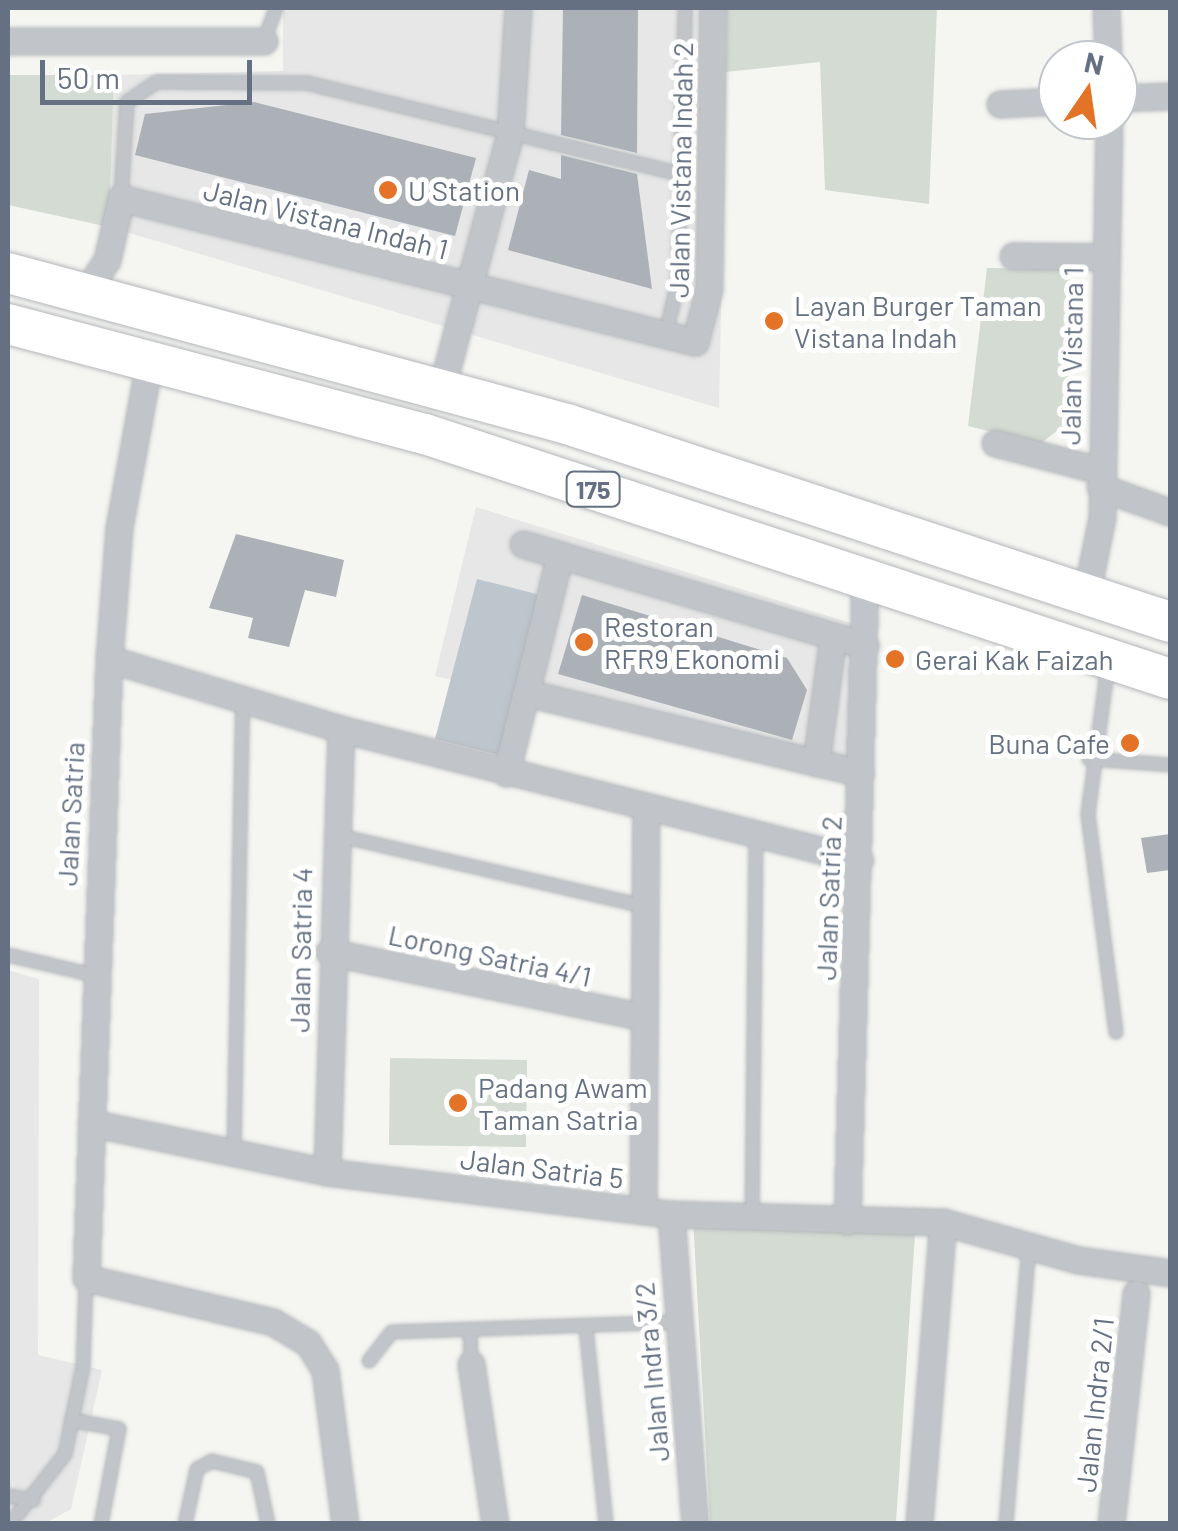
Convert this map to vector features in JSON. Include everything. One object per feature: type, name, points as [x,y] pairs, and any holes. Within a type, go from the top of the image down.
[{"type":"highway","name":"175","points":[[8,273],[442,387],[1087,592],[1170,622]]},
{"type":"highway","name":"175","points":[[8,324],[150,357],[865,576],[1170,679]]},
{"type":"street","name":"Jalan Vistana Indah 1","points":[[122,198],[473,286],[510,134],[518,8]]},
{"type":"street","name":"Jalan Vistana Indah 2","points":[[665,336],[688,344],[702,334],[712,8]]},
{"type":"street","points":[[1106,8],[1107,40]]},
{"type":"street","points":[[8,41],[264,41]]},
{"type":"street","points":[[1138,97],[1170,96]]},
{"type":"street","points":[[1000,104],[1038,102]]},
{"type":"street","name":"Jalan Vistana 1","points":[[1087,592],[1100,478],[1108,140]]},
{"type":"street","points":[[86,292],[107,260],[122,198]]},
{"type":"street","points":[[1012,256],[1104,257]]},
{"type":"street","points":[[442,387],[473,286],[665,336]]},
{"type":"street","name":"Jalan Satria","points":[[86,1278],[93,975],[109,659],[119,526],[150,357]]},
{"type":"street","points":[[995,443],[1100,478],[1170,512]]},
{"type":"street","points":[[523,544],[865,645]]},
{"type":"street","points":[[506,773],[531,694],[560,555]]},
{"type":"street","name":"Jalan Satria 2","points":[[848,1220],[865,576]]},
{"type":"street","points":[[816,763],[833,636]]},
{"type":"street","points":[[109,659],[341,729],[646,810],[860,860]]},
{"type":"street","points":[[531,694],[861,773]]},
{"type":"street","name":"Jalan Satria 4","points":[[327,1172],[328,952],[341,729]]},
{"type":"street","points":[[643,1211],[638,1016],[646,810]]},
{"type":"street","name":"Lorong Satria 4/1","points":[[328,952],[638,1016]]},
{"type":"street","name":"Jalan Satria 5","points":[[91,1123],[327,1172],[752,1224],[942,1222],[1029,1246],[1170,1273]]},
{"type":"street","name":"Jalan Indra 3/2","points":[[671,1214],[674,1322],[695,1524]]},
{"type":"street","points":[[919,1524],[942,1222]]},
{"type":"street","points":[[86,1278],[272,1322],[308,1342],[325,1370],[344,1524]]},
{"type":"street","name":"Jalan Indra 2/1","points":[[1112,1524],[1136,1294]]},
{"type":"street","points":[[471,1364],[495,1524]]},
{"type":"lane","points":[[264,41],[276,8]]},
{"type":"lane","points":[[665,336],[684,175],[685,8]]},
{"type":"lane","points":[[122,198],[127,102],[157,82],[307,83],[684,175]]},
{"type":"lane","points":[[1111,656],[1090,759],[1096,924],[1116,1032]]},
{"type":"lane","points":[[234,1151],[242,699]]},
{"type":"lane","points":[[1090,759],[1170,765]]},
{"type":"lane","points":[[334,835],[644,906]]},
{"type":"lane","points":[[752,1224],[756,837]]},
{"type":"lane","points":[[8,955],[93,975]]},
{"type":"lane","points":[[1006,1524],[1029,1246]]},
{"type":"lane","points":[[10,1524],[34,1500],[65,1454],[86,1278]]},
{"type":"lane","points":[[369,1362],[392,1332],[674,1322]]},
{"type":"lane","points":[[586,1327],[606,1524]]},
{"type":"lane","points":[[470,1330],[471,1364]]},
{"type":"lane","points":[[71,1420],[119,1429],[101,1524]]},
{"type":"lane","points":[[185,1524],[197,1470],[212,1462],[257,1472],[268,1524]]},
{"type":"lane","points":[[8,1496],[34,1500]]},
{"type":"shaded area","points":[[283,8],[727,8],[719,408],[109,227],[114,75],[283,71]]},
{"type":"shaded area","points":[[727,8],[937,8],[929,204],[825,190],[820,62],[726,72]]},
{"type":"shaded area","points":[[8,75],[114,75],[109,227],[8,205]]},
{"type":"shaded area","points":[[987,268],[1071,269],[1067,423],[1040,444],[968,426]]},
{"type":"shaded area","points":[[476,507],[877,631],[865,777],[435,676]]},
{"type":"shaded area","points":[[477,579],[544,596],[503,756],[435,739]]},
{"type":"shaded area","points":[[8,970],[39,979],[38,1355],[102,1370],[71,1509],[46,1523],[8,1523]]},
{"type":"shaded area","name":"Padang Awam Taman Satria","points":[[390,1058],[527,1060],[526,1147],[389,1145]]},
{"type":"shaded area","points":[[693,1219],[915,1234],[896,1523],[710,1523]]},
{"type":"building","points":[[563,8],[638,8],[637,153],[561,135]]},
{"type":"building","points":[[254,102],[476,158],[455,236],[135,155],[145,114]]},
{"type":"building","points":[[561,155],[637,174],[652,289],[508,250],[529,170],[561,179]]},
{"type":"building","points":[[236,534],[344,560],[336,597],[305,590],[289,647],[248,638],[253,618],[209,608]]},
{"type":"building","points":[[582,595],[787,658],[807,690],[792,740],[558,674]]},
{"type":"building","points":[[1170,834],[1170,870],[1147,873],[1141,838]]},
{"type":"place","name":"U Station","points":[[388,190]]},
{"type":"place","name":"Layan Burger Taman Vistana Indah","points":[[774,321]]},
{"type":"place","name":"Restoran RFR9 Ekonomi","points":[[584,642]]},
{"type":"place","name":"Gerai Kak Faizah","points":[[895,659]]},
{"type":"place","name":"Buna Cafe","points":[[1130,743]]},
{"type":"place","name":"Padang Awam Taman Satria","points":[[458,1103]]}]
